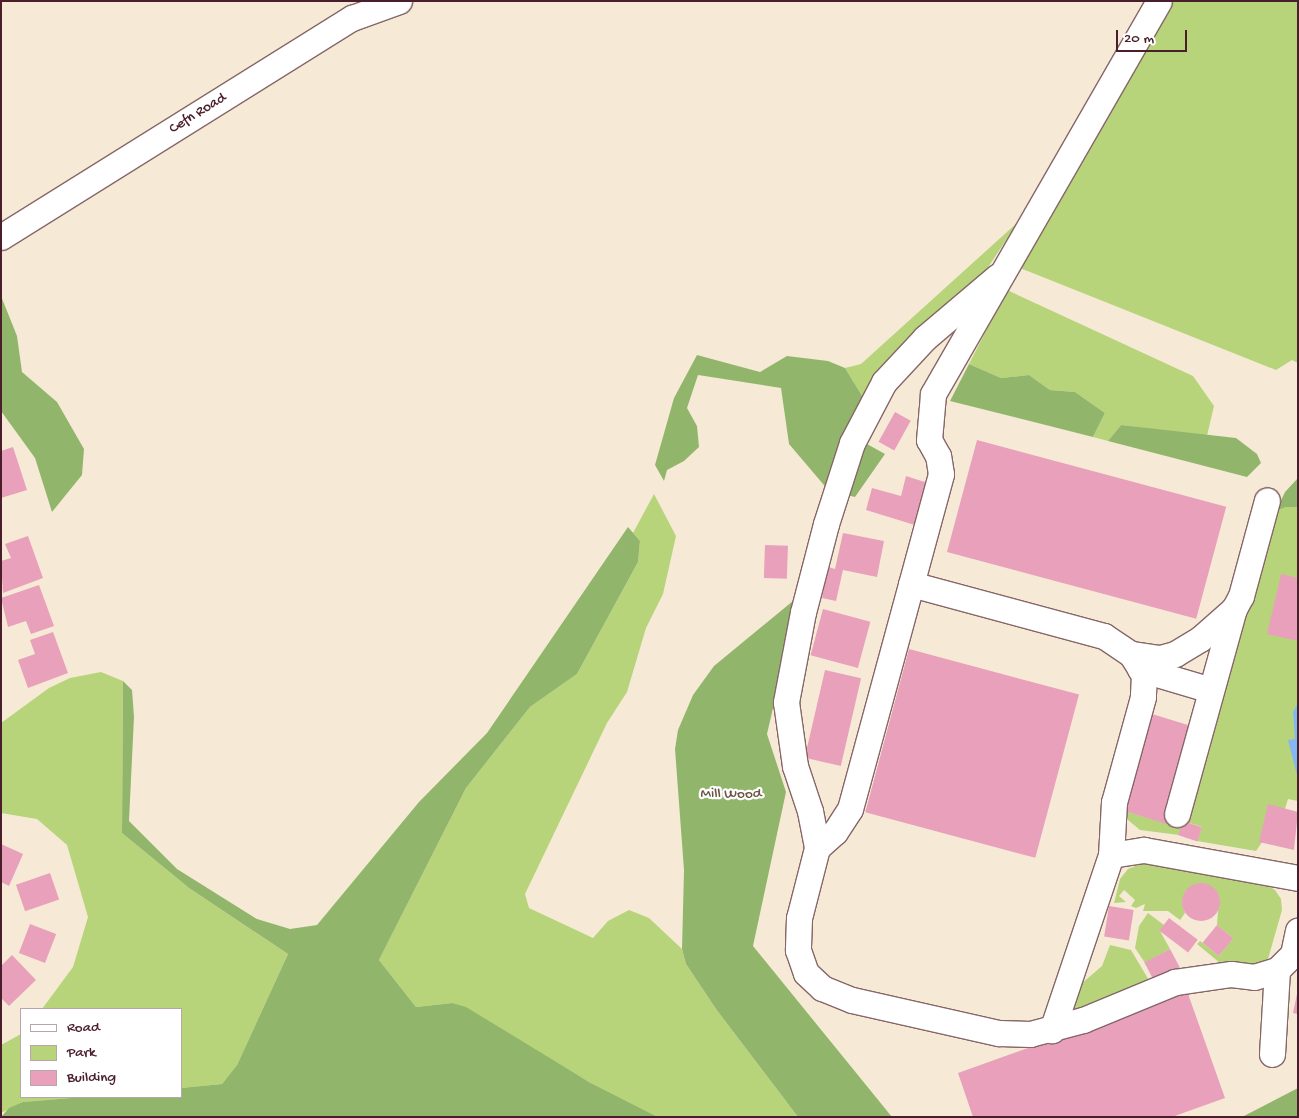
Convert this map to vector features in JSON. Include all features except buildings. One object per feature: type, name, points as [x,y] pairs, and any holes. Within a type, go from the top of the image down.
[{"type":"street","name":"Cefn Road","points":[[1,237],[352,18],[399,1]]},
{"type":"street","points":[[817,848],[835,832],[850,809],[941,474],[938,456],[929,440],[933,394],[998,276],[1159,1]]},
{"type":"street","points":[[998,276],[925,338],[889,376],[857,430],[844,464],[803,612],[786,702],[793,759],[810,811],[817,848],[799,918],[798,950],[806,973],[822,988],[852,1000],[1000,1033],[1030,1034],[1052,1030],[1175,982],[1231,974],[1254,977],[1277,970],[1293,954],[1298,931]]},
{"type":"street","points":[[1176,814],[1234,609],[1241,596],[1266,500]]},
{"type":"street","points":[[911,584],[1104,636],[1135,662],[1176,680],[1211,690]]},
{"type":"street","points":[[1135,662],[1160,658],[1184,650],[1234,609]]},
{"type":"street","points":[[1176,680],[1184,650]]},
{"type":"street","points":[[1052,1030],[1111,856],[1114,802],[1145,686],[1135,662]]},
{"type":"street","points":[[1111,856],[1144,850],[1298,878]]},
{"type":"street","points":[[1272,1054],[1277,970]]},
{"type":"green space","points":[[1172,1],[1298,1],[1298,363],[1292,360],[1276,370],[1020,268]]},
{"type":"green space","points":[[1018,222],[981,278],[864,399],[845,368],[861,364]]},
{"type":"green space","points":[[1007,290],[1193,376],[1214,406],[1207,436],[1121,425],[1108,441],[1093,437],[1105,413],[1075,392],[1050,390],[1029,375],[1001,378],[969,364]]},
{"type":"green space","points":[[1,296],[17,336],[22,372],[57,402],[84,449],[82,475],[52,512],[35,458],[1,411]]},
{"type":"green space","points":[[697,355],[760,372],[787,356],[828,361],[845,368],[864,399],[854,453],[867,444],[885,454],[855,497],[829,491],[789,444],[781,388],[698,375],[687,408],[697,426],[699,447],[684,461],[667,470],[664,481],[655,465],[674,398]]},
{"type":"green space","points":[[969,364],[1001,378],[1029,375],[1050,390],[1075,392],[1105,413],[1093,437],[950,401]]},
{"type":"green space","points":[[1121,425],[1236,438],[1257,454],[1261,463],[1247,477],[1108,441]]},
{"type":"green space","points":[[1298,478],[1298,507],[1286,507],[1276,511],[1285,492]]},
{"type":"green space","points":[[654,494],[676,536],[663,594],[646,628],[627,692],[607,723],[525,894],[529,908],[593,938],[608,921],[629,910],[649,918],[682,949],[686,964],[716,1009],[798,1117],[658,1117],[589,1082],[452,1003],[416,1007],[379,960],[466,788],[530,707],[577,674],[638,562],[640,541],[633,533]]},
{"type":"green space","points":[[1286,507],[1298,507],[1298,801],[1288,799],[1285,809],[1256,851],[1197,841],[1202,827],[1184,821],[1179,835],[1140,830],[1128,820],[1124,811],[1177,826],[1276,511]]},
{"type":"green space","points":[[628,527],[640,541],[638,562],[577,674],[530,707],[466,788],[379,960],[416,1007],[452,1003],[466,1007],[589,1082],[658,1117],[1,1117],[9,1108],[23,1102],[71,1098],[182,1098],[182,1088],[222,1084],[237,1065],[288,954],[189,888],[122,833],[123,681],[132,690],[134,717],[129,821],[177,869],[257,919],[290,929],[317,925],[419,802],[487,733]]},
{"type":"green space","name":"Mill Wood","points":[[799,596],[767,734],[786,792],[753,946],[892,1117],[798,1117],[716,1009],[686,964],[682,949],[684,870],[675,749],[678,730],[693,695],[714,666]]},
{"type":"green space","points":[[101,672],[123,681],[122,833],[189,888],[288,954],[237,1065],[222,1084],[182,1088],[182,1008],[43,1008],[73,967],[88,917],[67,845],[37,819],[1,813],[1,723],[49,688],[70,678]]},
{"type":"green space","points":[[1151,860],[1266,884],[1275,890],[1281,899],[1282,910],[1268,959],[1253,966],[1220,963],[1197,944],[1200,941],[1219,956],[1233,938],[1217,925],[1219,896],[1205,884],[1187,890],[1182,901],[1185,913],[1180,920],[1168,911],[1143,911],[1145,904],[1136,908],[1131,906],[1135,900],[1124,890],[1119,896],[1126,902],[1114,903],[1120,879],[1128,869]]},
{"type":"green space","points":[[1148,913],[1164,925],[1160,931],[1170,949],[1145,963],[1135,948],[1139,926]]},
{"type":"green space","points":[[1110,945],[1131,950],[1150,982],[1072,1015],[1081,984],[1102,966]]},
{"type":"green space","points":[[20,1035],[20,1098],[71,1098],[23,1102],[1,1113],[1,1045]]},
{"type":"green space","points":[[1298,1088],[1298,1117],[1242,1117]]},
{"type":"water","points":[[1298,703],[1298,779],[1288,740],[1295,739],[1293,712]]}]
